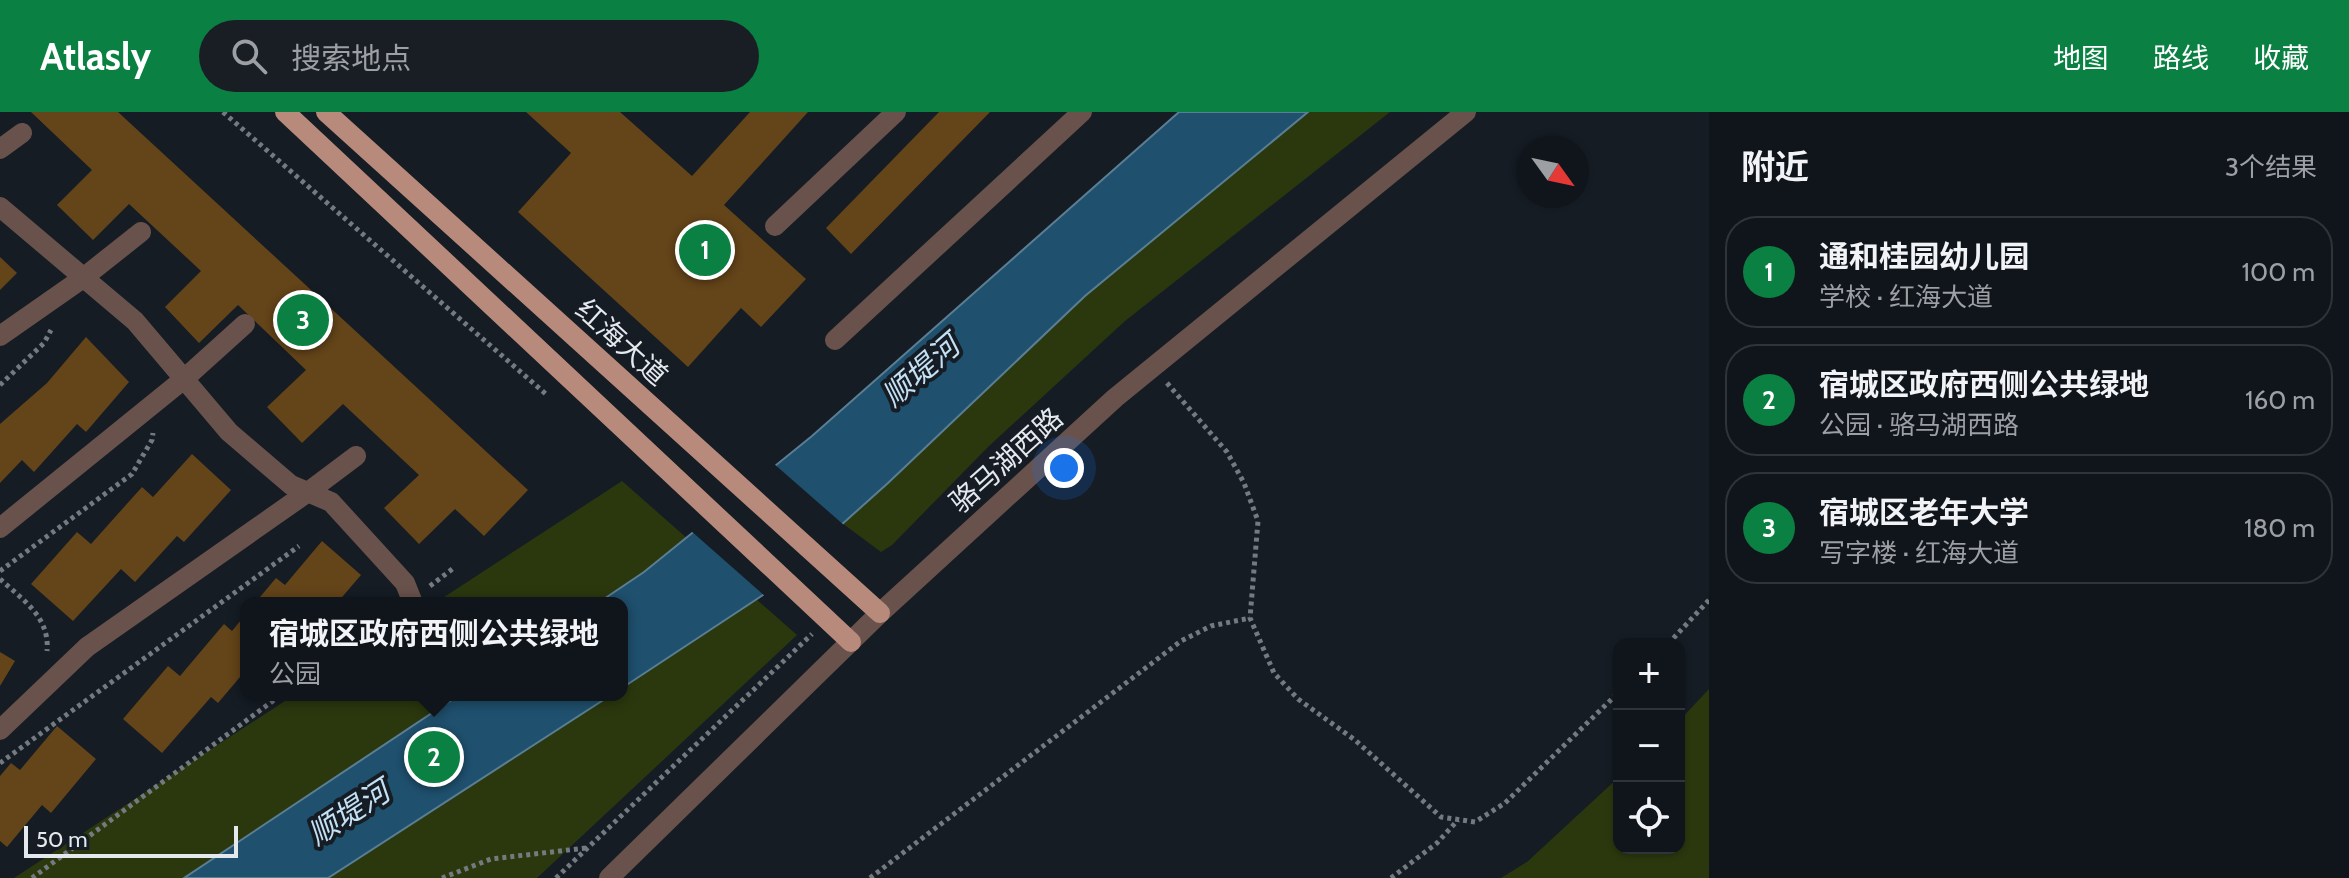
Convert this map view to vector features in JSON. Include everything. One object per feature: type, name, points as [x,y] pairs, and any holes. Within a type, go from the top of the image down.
[{"type":"main road","points":[[285,112],[851,642]]},
{"type":"main road","name":"红海大道","points":[[326,112],[880,613]]},
{"type":"street","points":[[775,226],[896,112]]},
{"type":"street","points":[[835,340],[1082,112]]},
{"type":"street","name":"骆马湖西路","points":[[609,878],[880,613],[1115,398],[1466,112]]},
{"type":"street","points":[[0,149],[22,133]]},
{"type":"street","points":[[0,207],[135,321],[229,432],[291,485],[331,502],[405,583],[411,597]]},
{"type":"street","points":[[0,336],[83,278],[141,232]]},
{"type":"street","points":[[0,528],[184,379],[245,324]]},
{"type":"street","points":[[0,730],[87,647],[356,456]]},
{"type":"path","points":[[223,112],[556,402]]},
{"type":"path","points":[[1153,367],[1227,452],[1244,483],[1258,521],[1250,618],[1274,673],[1298,699],[1355,740],[1441,817],[1475,822],[1505,803],[1613,698]]},
{"type":"path","points":[[0,571],[132,474],[152,440],[158,400]]},
{"type":"path","points":[[0,763],[299,546]]},
{"type":"path","points":[[0,579],[44,622],[47,654]]},
{"type":"path","points":[[1674,638],[1709,600]]},
{"type":"path","points":[[870,878],[1181,641],[1211,626],[1250,618]]},
{"type":"path","points":[[556,878],[827,619]]},
{"type":"path","points":[[32,878],[273,701]]},
{"type":"path","points":[[1391,878],[1437,843],[1459,820]]},
{"type":"path","points":[[442,878],[491,859],[587,848]]},
{"type":"green space","points":[[1308,112],[1390,112],[1125,321],[989,446],[892,545],[881,552],[842,523],[1085,296]]},
{"type":"green space","points":[[622,481],[797,635],[537,878],[14,878],[285,701],[628,701],[628,597],[444,597]]},
{"type":"green space","points":[[1709,689],[1709,878],[1501,878],[1527,862],[1613,783],[1613,854],[1685,854],[1685,715]]},
{"type":"water","name":"顺堤河","points":[[1179,112],[1308,112],[1085,296],[888,483],[763,595],[628,684],[628,597],[607,597],[644,572],[812,436]]},
{"type":"water","name":"顺堤河","points":[[450,701],[602,701],[328,878],[184,878]]},
{"type":"pier","points":[[773,463],[845,526],[766,597],[690,530]]},
{"type":"building","points":[[31,112],[118,112],[528,490],[484,536],[455,509],[419,544],[384,508],[419,475],[343,404],[302,443],[267,407],[306,370],[238,305],[199,343],[165,307],[201,271],[129,204],[93,240],[57,205],[92,170]]},
{"type":"building","points":[[526,112],[620,112],[692,176],[750,112],[808,112],[724,205],[806,279],[761,327],[741,308],[688,367],[518,212],[571,153]]},
{"type":"building","points":[[939,112],[990,112],[851,254],[826,228]]},
{"type":"building","points":[[0,257],[17,273],[0,290]]},
{"type":"building","points":[[86,337],[129,382],[86,432],[77,424],[34,472],[22,460],[0,483],[0,424],[47,383]]},
{"type":"building","points":[[192,454],[231,490],[184,542],[177,536],[135,582],[121,569],[73,621],[31,584],[77,532],[91,544],[142,487],[153,497]]},
{"type":"building","points":[[322,541],[361,575],[342,597],[260,597],[276,578],[285,585]]},
{"type":"building","points":[[240,621],[240,677],[218,703],[211,697],[162,753],[123,719],[168,666],[180,676],[224,624],[232,631]]},
{"type":"building","points":[[0,652],[15,661],[0,686]]},
{"type":"building","points":[[57,726],[96,759],[51,813],[42,805],[7,847],[0,841],[0,776],[11,763],[20,770]]},
{"type":"place","name":"通和桂园幼儿园","points":[[705,250]]},
{"type":"place","name":"宿城区老年大学","points":[[303,320]]},
{"type":"place","name":"宿城区政府西侧公共绿地","points":[[434,757]]}]
